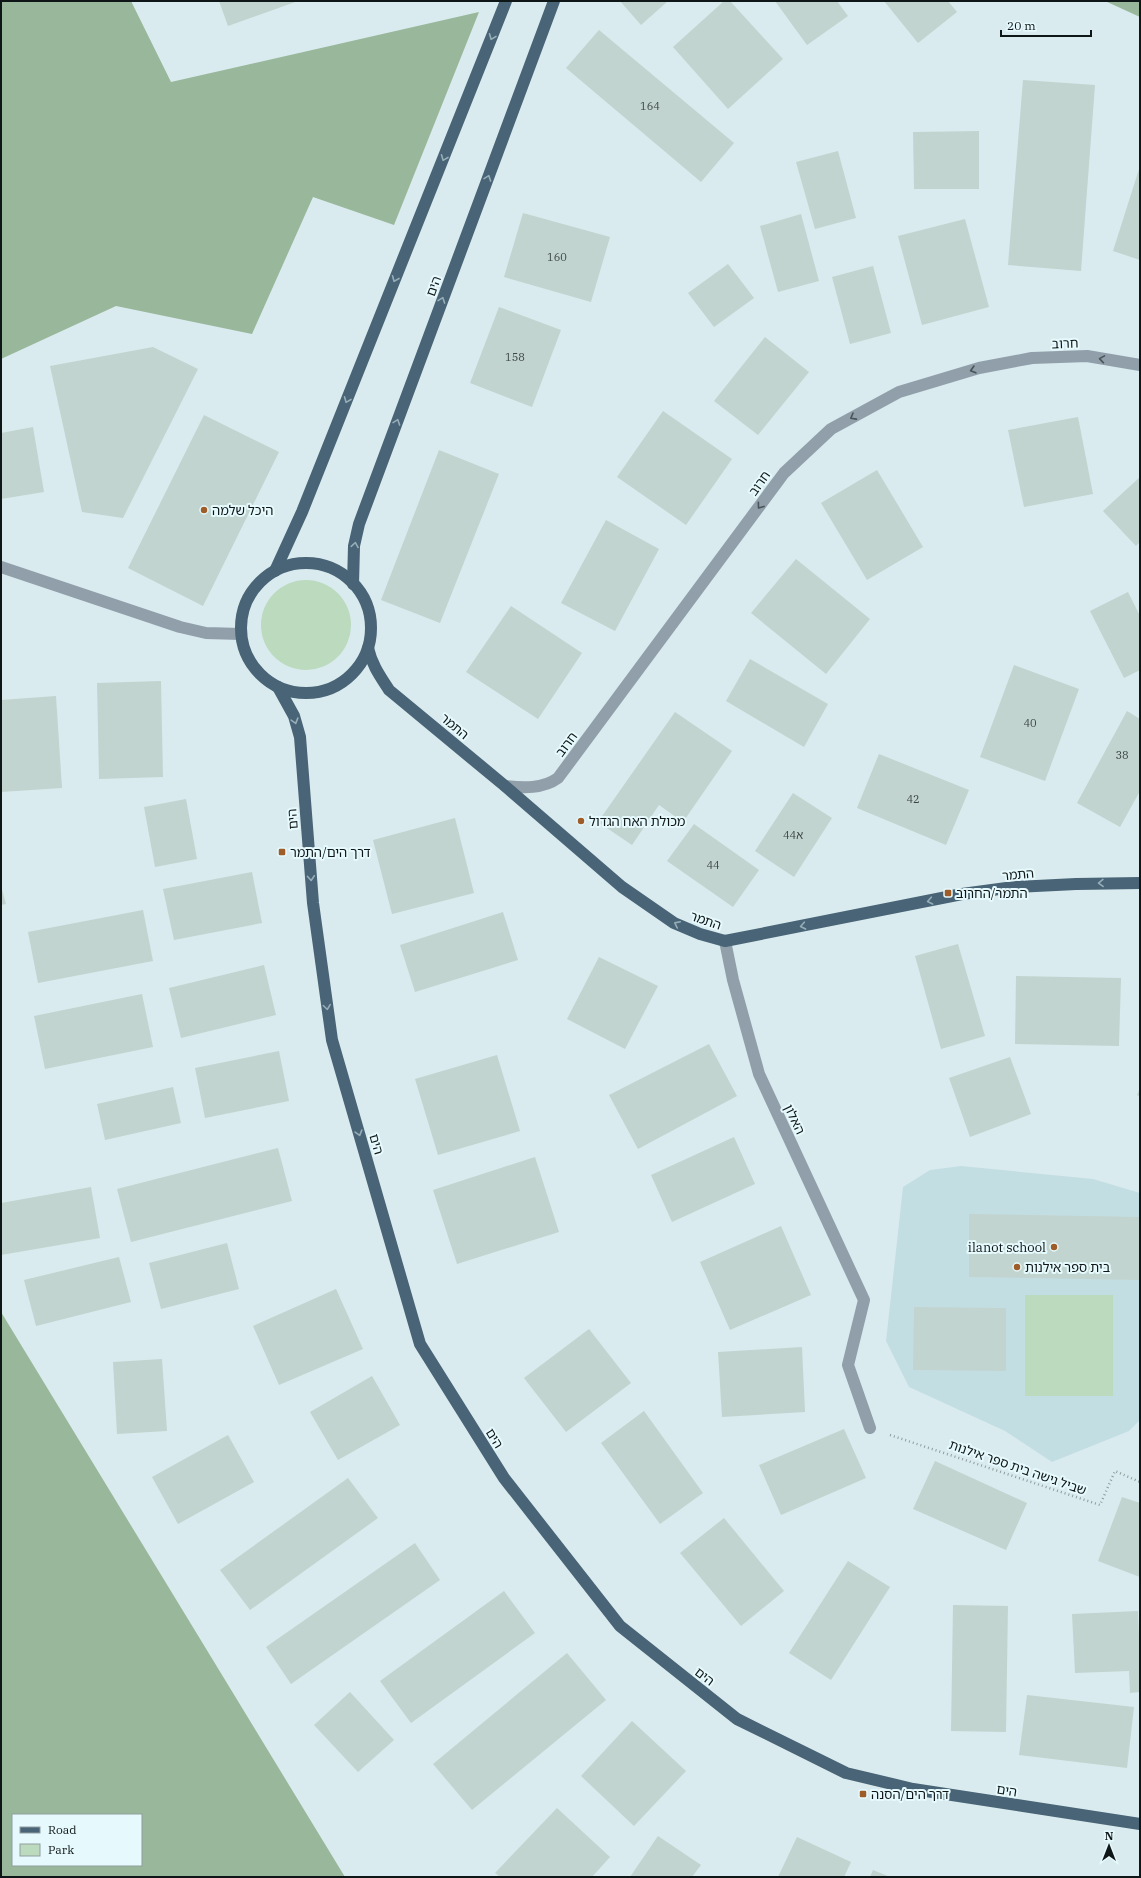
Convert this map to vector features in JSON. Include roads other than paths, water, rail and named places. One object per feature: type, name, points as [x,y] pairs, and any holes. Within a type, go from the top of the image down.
[{"type":"main road","points":[[275,571],[302,512],[506,1]]},
{"type":"main road","name":"הים","points":[[353,584],[354,546],[359,524],[554,1]]},
{"type":"main road","points":[[308,563],[325,566],[340,573],[353,584],[363,598],[369,614],[371,631],[368,648],[359,665],[346,679],[330,688],[312,692],[294,692],[278,687],[263,678],[252,665],[244,651],[241,634],[242,615],[248,598],[259,582],[275,571],[291,565],[308,563]]},
{"type":"main road","name":"התמר","points":[[368,648],[370,660],[376,672],[389,690],[505,786],[622,887],[674,923],[700,934],[725,941],[962,894],[1014,888],[1076,884],[1140,883]]},
{"type":"main road","name":"הים","points":[[278,687],[294,716],[300,737],[313,903],[332,1040],[420,1344],[504,1478],[620,1626],[737,1719],[846,1773],[913,1789],[1140,1824]]},
{"type":"street","name":"חרוב","points":[[505,786],[518,787],[544,785],[558,778],[784,473],[831,429],[899,392],[979,368],[1032,358],[1087,356],[1140,365]]},
{"type":"street","points":[[1,567],[180,627],[206,633],[241,634]]},
{"type":"street","name":"האלון","points":[[725,941],[732,980],[759,1074],[864,1300],[848,1365],[870,1428]]},
{"type":"place","name":"היכל שלמה","points":[[204,510]]},
{"type":"place","name":"מכולת האח הגדול","points":[[581,821]]},
{"type":"place","name":"דרך הים/התמר","points":[[282,852]]},
{"type":"place","name":"התמר/החרוב","points":[[948,893]]},
{"type":"place","name":"ilanot school","points":[[1054,1247]]},
{"type":"place","name":"בית ספר אילנות","points":[[1017,1267]]},
{"type":"place","name":"דרך הים/הסנה","points":[[863,1794]]}]
